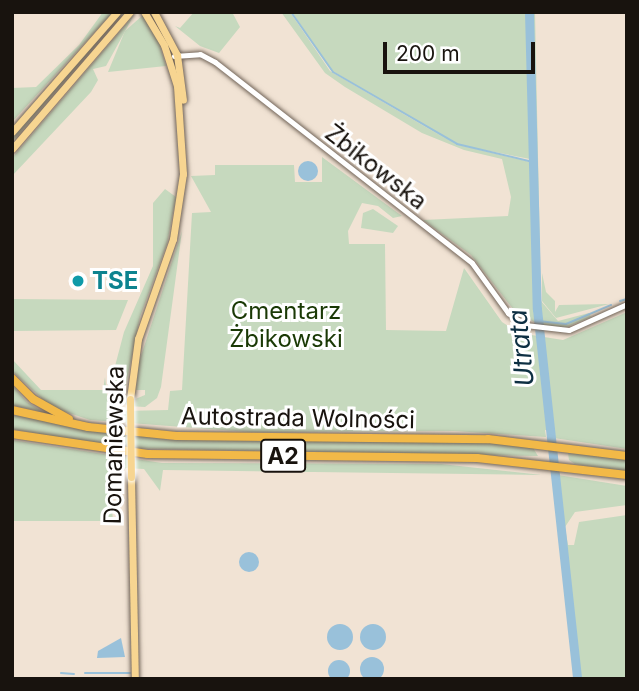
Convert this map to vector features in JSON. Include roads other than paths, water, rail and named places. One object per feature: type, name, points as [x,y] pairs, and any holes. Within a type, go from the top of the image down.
[{"type":"highway","points":[[12,378],[48,409],[88,427]]},
{"type":"highway","name":"Autostrada Wolności","points":[[12,410],[88,427],[177,436],[449,438],[563,446],[627,456]]},
{"type":"highway","name":"Autostrada Wolności","points":[[12,434],[148,454],[449,457],[543,463],[627,475]]},
{"type":"main road","points":[[12,132],[117,12]]},
{"type":"main road","points":[[12,149],[130,12]]},
{"type":"main road","name":"Domaniewska","points":[[144,12],[173,56]]},
{"type":"main road","name":"Domaniewska","points":[[135,679],[130,399],[138,339],[176,226],[183,174],[181,107],[173,56],[154,12]]},
{"type":"street","name":"Żbikowska","points":[[173,56],[200,54],[215,62],[472,264],[508,313],[525,325],[547,330],[569,330],[627,304]]},
{"type":"water","points":[[308,161],[315,164],[318,171],[315,178],[308,181],[301,178],[298,171],[301,164]]},
{"type":"water","points":[[249,552],[256,555],[259,562],[256,569],[249,572],[242,569],[239,562],[242,555]]},
{"type":"water","points":[[340,624],[349,628],[353,637],[349,646],[340,650],[331,646],[327,637],[331,628]]},
{"type":"water","points":[[373,624],[382,628],[386,637],[382,646],[373,650],[364,646],[360,637],[364,628]]},
{"type":"water","points":[[121,638],[125,657],[97,658],[98,651]]},
{"type":"water","points":[[372,657],[381,660],[384,669],[381,678],[372,681],[363,678],[360,669],[363,660]]},
{"type":"water","points":[[339,660],[347,663],[350,671],[347,679],[339,682],[331,679],[328,671],[331,663]]},
{"type":"waterway","points":[[291,12],[333,72],[457,144],[533,162]]},
{"type":"waterway","name":"Utrata","points":[[529,12],[537,309],[577,679]]},
{"type":"waterway","points":[[620,301],[627,299]]},
{"type":"waterway","points":[[538,321],[566,324],[611,305]]},
{"type":"waterway","points":[[61,673],[74,674]]},
{"type":"waterway","points":[[85,673],[130,673]]},
{"type":"place","name":"TSE","points":[[78,281]]},
{"type":"park label","name":"Cmentarz Żbikowski","points":[[286,325]]}]
